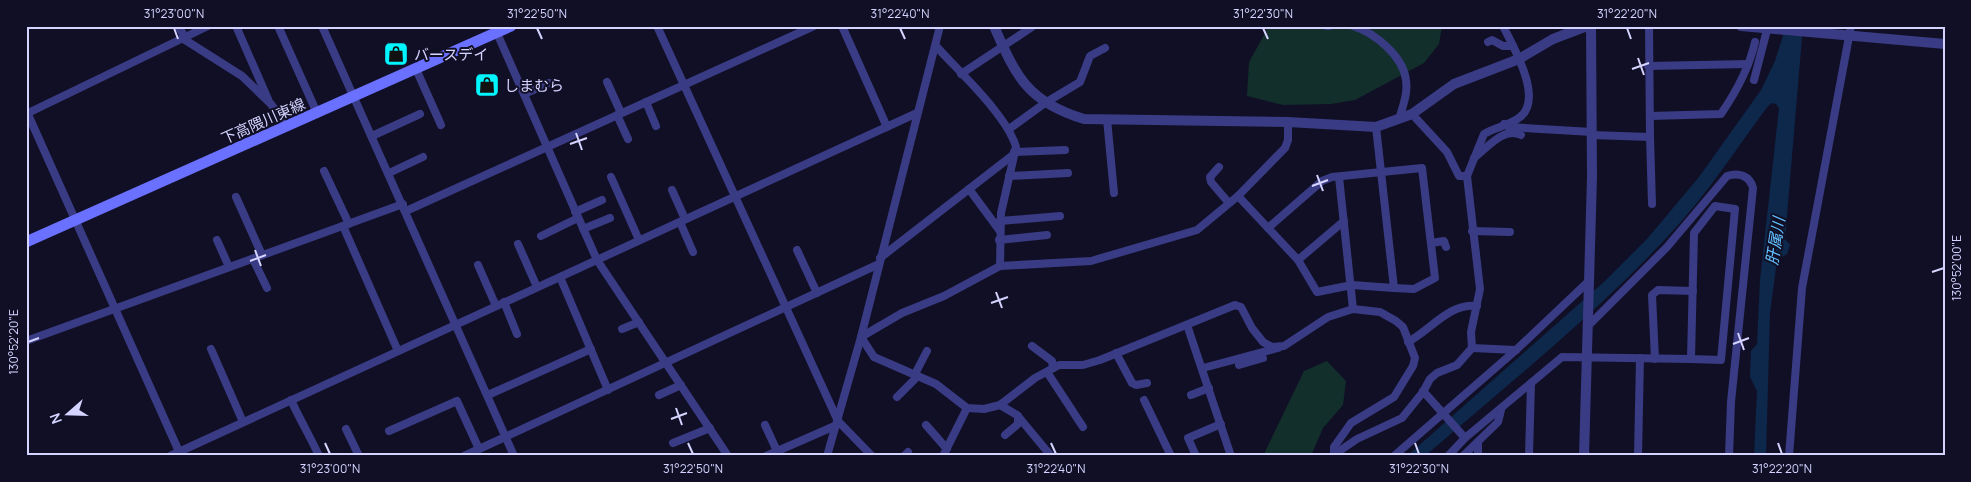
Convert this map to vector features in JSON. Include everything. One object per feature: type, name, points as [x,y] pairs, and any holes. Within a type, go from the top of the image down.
[{"type":"main road","name":"下高隈川東線","points":[[26,242],[416,69],[493,31],[511,26]]},
{"type":"street","points":[[178,26],[183,37],[242,76],[270,103],[288,126]]},
{"type":"street","points":[[180,454],[27,112],[208,26]]},
{"type":"street","points":[[236,26],[270,103]]},
{"type":"street","points":[[278,26],[317,113]]},
{"type":"street","points":[[322,26],[457,324],[514,456]]},
{"type":"street","points":[[657,26],[788,307],[837,423],[872,456]]},
{"type":"street","points":[[26,341],[346,225],[404,208],[547,147],[814,26]]},
{"type":"street","points":[[842,26],[887,127]]},
{"type":"street","points":[[829,455],[940,26]]},
{"type":"street","points":[[994,26],[1012,67],[1029,90],[1062,112],[1084,119],[1288,122],[1376,127],[1412,114],[1454,84],[1519,59],[1553,39],[1589,26],[1592,133],[1584,456]]},
{"type":"street","points":[[1353,26],[1361,28],[1379,41],[1398,59],[1406,78],[1407,91],[1399,119]]},
{"type":"street","points":[[1333,454],[1402,418],[1430,379],[1437,373],[1456,365],[1472,348],[1471,332],[1480,289],[1467,176],[1484,134],[1519,118],[1526,110],[1529,99],[1527,82],[1519,59],[1503,26]]},
{"type":"street","points":[[1648,26],[1652,204]]},
{"type":"street","points":[[1741,26],[1838,35],[1850,31],[1945,44]]},
{"type":"street","points":[[961,74],[1032,27]]},
{"type":"street","points":[[1754,80],[1769,28]]},
{"type":"street","points":[[493,31],[524,94],[597,260],[728,456]]},
{"type":"street","points":[[1789,456],[1802,288],[1850,31]]},
{"type":"street","points":[[1488,42],[1492,40],[1503,46],[1513,46]]},
{"type":"street","points":[[1650,116],[1721,114],[1738,88],[1755,42]]},
{"type":"street","points":[[936,46],[1009,130],[1016,147],[1000,221],[1000,266]]},
{"type":"street","points":[[1009,130],[1045,102],[1080,82],[1090,56],[1105,48]]},
{"type":"street","points":[[1648,66],[1748,64]]},
{"type":"street","points":[[416,69],[441,125]]},
{"type":"street","points":[[607,82],[628,139]]},
{"type":"street","points":[[524,94],[549,84]]},
{"type":"street","points":[[646,102],[656,126]]},
{"type":"street","points":[[170,456],[180,454],[243,422],[917,113]]},
{"type":"street","points":[[372,136],[420,114]]},
{"type":"street","points":[[1412,114],[1447,152],[1456,172],[1460,176],[1467,176]]},
{"type":"street","points":[[1106,119],[1114,193]]},
{"type":"street","points":[[861,337],[902,313],[944,296],[1000,266],[1092,261],[1197,230],[1228,202],[1238,196],[1286,148],[1288,122]]},
{"type":"street","points":[[1504,124],[1510,127],[1650,137]]},
{"type":"street","points":[[1376,127],[1394,288]]},
{"type":"street","points":[[1473,160],[1504,134],[1521,136]]},
{"type":"street","points":[[464,456],[788,307],[879,261],[1014,154],[1065,150]]},
{"type":"street","points":[[389,173],[423,157]]},
{"type":"street","points":[[1219,167],[1210,177],[1211,182],[1228,202]]},
{"type":"street","points":[[1238,196],[1268,228],[1298,260],[1317,292],[1352,285],[1414,288],[1435,278],[1422,168],[1339,177],[1322,182],[1268,228]]},
{"type":"street","points":[[324,171],[398,351]]},
{"type":"street","points":[[1009,176],[1068,173]]},
{"type":"street","points":[[1587,326],[1667,248],[1727,176],[1734,174],[1747,177],[1752,181],[1753,188],[1731,402],[1729,456]]},
{"type":"street","points":[[611,177],[639,240]]},
{"type":"street","points":[[1339,177],[1352,285],[1353,309]]},
{"type":"street","points":[[969,189],[1000,231]]},
{"type":"street","points":[[672,190],[693,252]]},
{"type":"street","points":[[236,197],[262,255]]},
{"type":"street","points":[[541,236],[602,200]]},
{"type":"street","points":[[1448,456],[1463,436],[1501,410],[1562,357],[1721,360],[1735,208],[1715,206],[1694,233],[1691,359]]},
{"type":"street","points":[[1000,221],[1060,216]]},
{"type":"street","points":[[583,229],[610,218]]},
{"type":"street","points":[[1298,260],[1344,222]]},
{"type":"street","points":[[1472,231],[1510,232]]},
{"type":"street","points":[[999,240],[1047,236]]},
{"type":"street","points":[[217,240],[229,267]]},
{"type":"street","points":[[1431,243],[1444,241],[1446,247]]},
{"type":"street","points":[[518,244],[537,287]]},
{"type":"street","points":[[797,250],[817,293]]},
{"type":"street","points":[[253,259],[267,288]]},
{"type":"street","points":[[478,265],[517,334]]},
{"type":"street","points":[[560,277],[608,390]]},
{"type":"street","points":[[1394,456],[1516,350],[1589,281]]},
{"type":"street","points":[[1655,359],[1652,296],[1658,290],[1693,291]]},
{"type":"street","points":[[861,337],[874,357],[936,384],[967,408],[984,408],[1000,405],[1059,365],[1084,365],[1116,354],[1235,305],[1241,307],[1248,323],[1263,342],[1272,347],[1284,346]]},
{"type":"street","points":[[1408,342],[1424,333],[1452,309],[1466,305],[1477,306]]},
{"type":"street","points":[[1203,368],[1274,350],[1284,346],[1328,317],[1353,309],[1380,312],[1396,321],[1402,327],[1415,358],[1413,366],[1394,397],[1351,423],[1334,448],[1333,454]]},
{"type":"street","points":[[622,329],[639,322]]},
{"type":"street","points":[[1187,325],[1210,388],[1231,456]]},
{"type":"street","points":[[1032,346],[1052,361],[1050,370],[1083,427]]},
{"type":"street","points":[[1472,348],[1516,350]]},
{"type":"street","points":[[211,349],[243,422]]},
{"type":"street","points":[[488,395],[591,349]]},
{"type":"street","points":[[1239,365],[1261,359],[1274,350]]},
{"type":"street","points":[[897,397],[917,375],[927,351]]},
{"type":"street","points":[[1116,354],[1132,383],[1136,385],[1146,383]]},
{"type":"street","points":[[1638,456],[1640,358]]},
{"type":"street","points":[[1529,456],[1531,384]]},
{"type":"street","points":[[660,395],[681,385]]},
{"type":"street","points":[[1191,395],[1210,388]]},
{"type":"street","points":[[1423,391],[1463,436]]},
{"type":"street","points":[[291,400],[302,426],[308,431],[319,456]]},
{"type":"street","points":[[1144,400],[1172,456]]},
{"type":"street","points":[[389,431],[456,401],[479,449]]},
{"type":"street","points":[[1000,405],[1018,416],[1051,456]]},
{"type":"street","points":[[926,425],[945,452],[967,408]]},
{"type":"street","points":[[1463,456],[1498,422],[1501,410]]},
{"type":"street","points":[[1005,435],[1018,424],[1018,416]]},
{"type":"street","points":[[766,456],[837,423]]},
{"type":"street","points":[[1196,456],[1188,438],[1221,424]]},
{"type":"street","points":[[765,425],[777,451]]},
{"type":"street","points":[[673,443],[710,428]]},
{"type":"street","points":[[346,429],[359,456]]},
{"type":"street","points":[[1478,442],[1478,456]]},
{"type":"green space","points":[[1269,26],[1442,26],[1439,44],[1424,63],[1355,100],[1331,104],[1283,105],[1247,96],[1249,62]]},
{"type":"green space","points":[[1327,361],[1346,381],[1343,405],[1323,428],[1311,456],[1263,456],[1304,371]]},
{"type":"water","name":"肝属川","points":[[1786,26],[1803,26],[1785,239],[1790,245],[1787,254],[1777,260],[1770,313],[1766,456],[1754,456],[1757,391],[1750,377],[1751,351],[1757,344],[1760,280],[1779,108],[1776,104],[1772,103],[1683,220],[1641,265],[1581,321],[1425,456],[1407,456],[1605,281],[1647,239],[1699,177],[1761,90],[1775,61]]},
{"type":"place","name":"バースデイ","points":[[396,54]]},
{"type":"place","name":"しまむら","points":[[487,85]]}]
